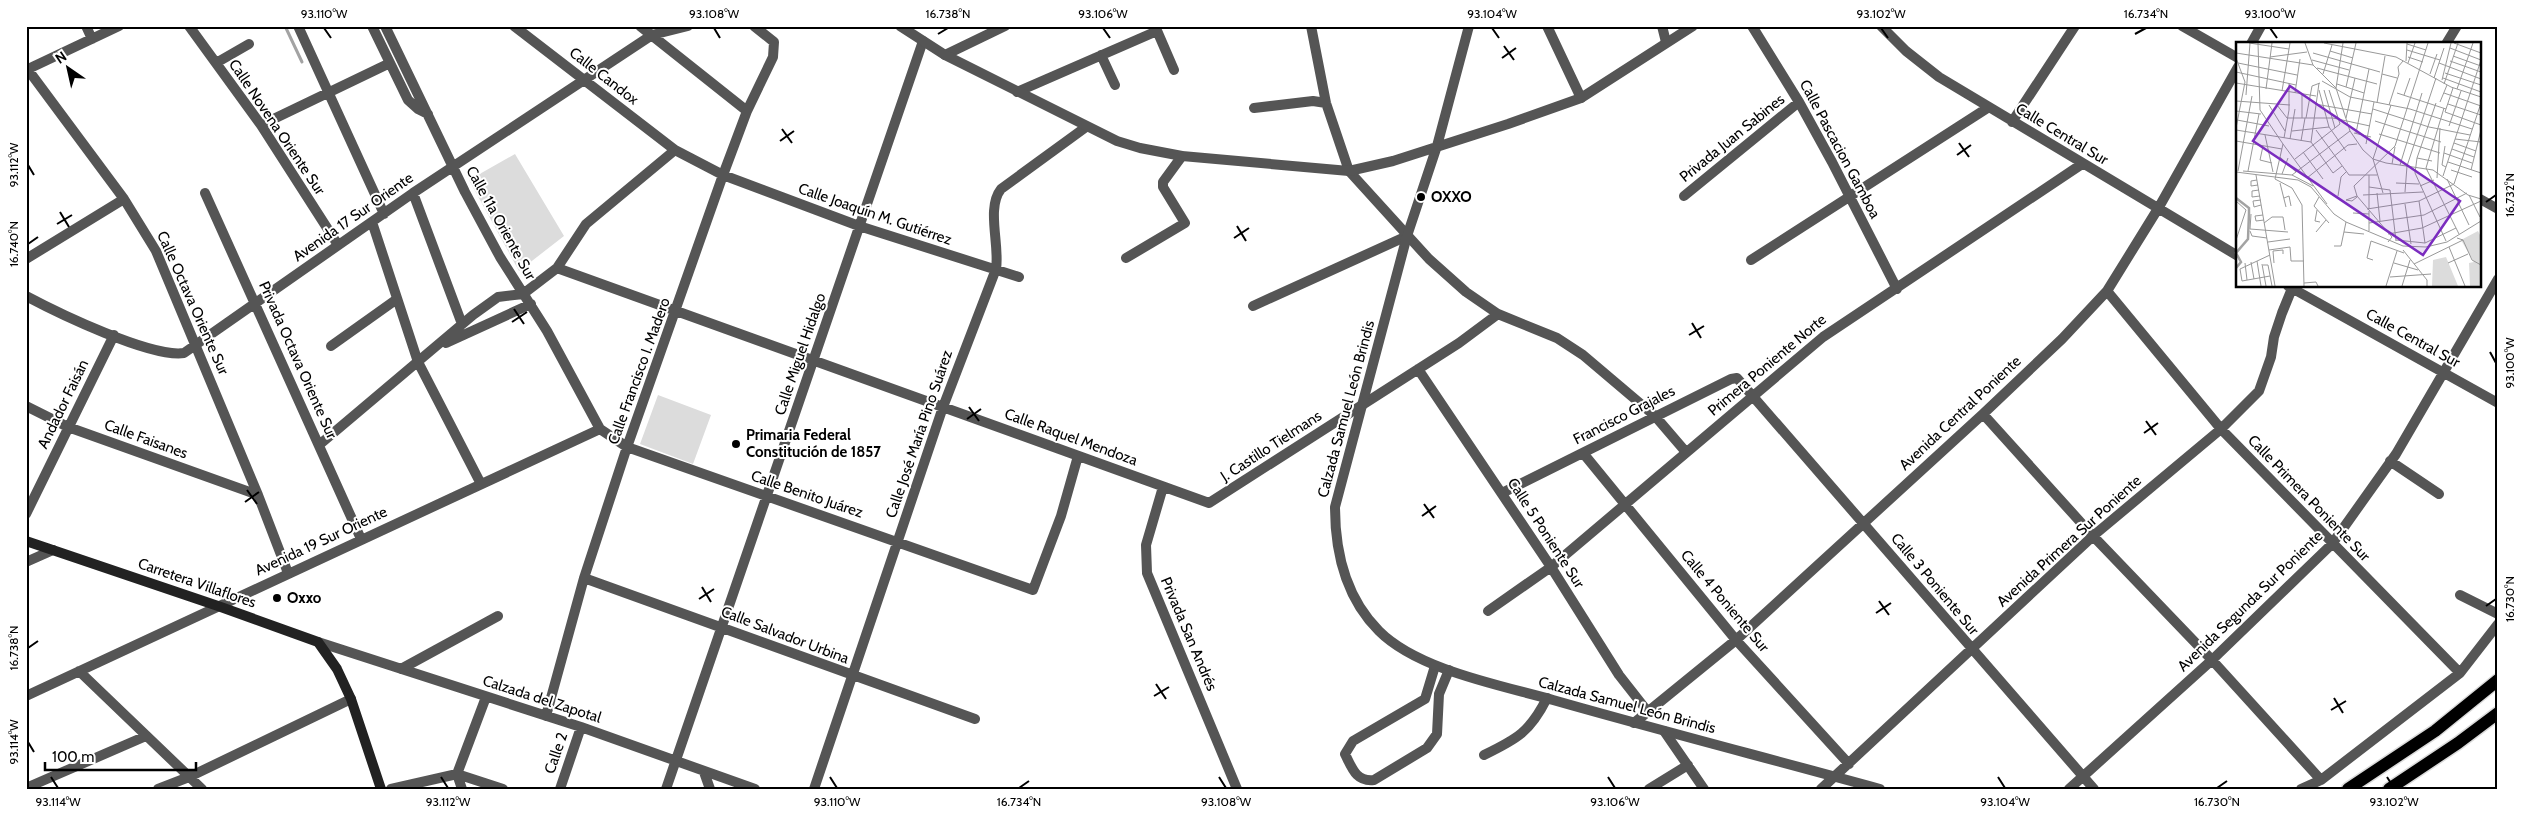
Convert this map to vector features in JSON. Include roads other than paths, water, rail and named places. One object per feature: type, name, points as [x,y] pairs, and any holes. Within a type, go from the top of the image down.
[{"type":"main road","name":"Carretera Villaflores","points":[[26,541],[318,642]]},
{"type":"main road","points":[[318,642],[337,669],[351,698],[380,789]]},
{"type":"main road","points":[[2348,789],[2434,731],[2498,680]]},
{"type":"main road","points":[[2389,789],[2458,743],[2498,713]]},
{"type":"street","points":[[86,26],[92,39]]},
{"type":"street","points":[[27,69],[119,26]]},
{"type":"street","name":"Calle Novena Oriente Sur","points":[[189,26],[261,125],[338,245]]},
{"type":"street","points":[[298,26],[384,214]]},
{"type":"street","points":[[372,26],[408,100],[418,109],[428,114]]},
{"type":"street","name":"Calle 11a Oriente Sur","points":[[385,26],[453,167],[492,242],[531,304],[600,429]]},
{"type":"street","name":"Calle Candox","points":[[514,26],[675,150],[723,175]]},
{"type":"street","points":[[640,26],[747,111]]},
{"type":"street","name":"Avenida 17 Sur Oriente","points":[[26,296],[150,350],[174,355],[184,353],[257,304],[413,193],[652,35],[688,26]]},
{"type":"street","name":"Calle Francisco I. Madero","points":[[546,716],[584,578],[627,447],[723,175],[747,111],[773,57],[774,42],[754,26]]},
{"type":"street","points":[[900,26],[946,55],[1017,92],[1086,127],[1140,148],[1182,156],[1349,171],[1393,161],[1508,124],[1580,98],[1693,26]]},
{"type":"street","points":[[946,55],[993,28],[1005,26]]},
{"type":"street","points":[[1311,26],[1326,103],[1349,171],[1407,236],[1466,292],[1498,314],[1557,338],[1583,355],[1655,416],[1685,451]]},
{"type":"street","name":"Calzada Samuel León Brindis","points":[[1469,26],[1437,146],[1407,236],[1336,507],[1335,532],[1346,579],[1358,604],[1379,631],[1398,646],[1435,666],[1634,723],[1880,789]]},
{"type":"street","points":[[1547,26],[1580,98]]},
{"type":"street","points":[[1662,26],[1666,42]]},
{"type":"street","name":"Calle Pascacion Gamboa","points":[[1752,26],[1799,102],[1897,289]]},
{"type":"street","name":"Calle Central Sur","points":[[1881,26],[1906,51],[1939,77],[2236,255]]},
{"type":"street","points":[[2012,122],[2075,26]]},
{"type":"street","points":[[2182,26],[2236,57]]},
{"type":"street","points":[[2252,42],[2260,26]]},
{"type":"street","points":[[2447,42],[2458,26]]},
{"type":"street","points":[[1017,92],[1101,55],[1156,28],[1174,70]]},
{"type":"street","name":"Calle Miguel Hidalgo","points":[[666,789],[923,41]]},
{"type":"street","points":[[216,63],[249,44]]},
{"type":"street","points":[[1101,55],[1115,85]]},
{"type":"street","points":[[261,125],[390,63]]},
{"type":"street","name":"Calle Octava Oriente Sur","points":[[27,69],[124,199],[156,251],[258,495],[288,573]]},
{"type":"street","name":"Avenida Central Poniente","points":[[1634,723],[1736,640],[1983,414],[2062,339],[2107,291],[2159,208],[2236,71]]},
{"type":"street","points":[[1254,108],[1313,101],[1326,103]]},
{"type":"street","name":"Privada Juan Sabines","points":[[1684,196],[1799,102]]},
{"type":"street","points":[[1751,260],[1989,107]]},
{"type":"street","name":"Calle José María Pino Suárez","points":[[814,789],[943,407],[996,269],[998,256],[994,204],[996,194],[1086,127]]},
{"type":"street","points":[[319,445],[439,346],[462,324],[498,297],[523,294],[557,268],[586,224],[675,150]]},
{"type":"street","points":[[1126,258],[1185,223],[1163,187],[1163,182],[1182,156]]},
{"type":"street","name":"Primera Poniente Norte","points":[[1488,611],[1551,567],[1685,451],[1754,397],[1793,361],[1823,337],[2082,164]]},
{"type":"street","name":"Calle Joaquín M. Gutiérrez","points":[[723,175],[859,226],[1020,277]]},
{"type":"street","name":"Privada Octava Oriente Sur","points":[[206,193],[361,540]]},
{"type":"street","points":[[413,193],[462,324]]},
{"type":"street","points":[[26,259],[124,199]]},
{"type":"street","points":[[2482,200],[2498,209]]},
{"type":"street","points":[[372,222],[418,362],[481,484]]},
{"type":"street","points":[[1252,306],[1407,236]]},
{"type":"street","name":"Calle Raquel Mendoza","points":[[557,268],[1209,503]]},
{"type":"street","name":"Avenida Segunda Sur Poniente","points":[[2069,789],[2212,660],[2332,544],[2390,461],[2445,372],[2498,279]]},
{"type":"street","name":"Avenida Primera Sur Poniente","points":[[1821,789],[2093,536],[2222,429],[2259,392],[2272,357],[2274,337],[2291,288]]},
{"type":"street","name":"Calle Central Sur","points":[[2293,288],[2498,403]]},
{"type":"street","name":"Calle Primera Poniente Sur","points":[[2107,291],[2222,429],[2332,544],[2460,673]]},
{"type":"street","points":[[331,346],[397,299]]},
{"type":"street","points":[[439,346],[531,304]]},
{"type":"street","name":"J. Castillo Tielmans","points":[[1209,503],[1418,369],[1498,314]]},
{"type":"street","name":"Andador Faisán","points":[[26,514],[114,335]]},
{"type":"street","name":"Calle 5 Poniente Sur","points":[[1418,369],[1551,567],[1618,675],[1648,712]]},
{"type":"street","name":"Francisco Grajales","points":[[1502,493],[1731,378],[1737,378],[1754,397]]},
{"type":"street","name":"Calle 3 Poniente Sur","points":[[1754,397],[1971,650],[2094,789]]},
{"type":"street","name":"Calle Faisanes","points":[[26,406],[68,427],[258,495]]},
{"type":"street","points":[[1983,414],[2093,536],[2212,660],[2321,780]]},
{"type":"street","points":[[600,429],[627,447]]},
{"type":"street","name":"Avenida 19 Sur Oriente","points":[[26,696],[600,429]]},
{"type":"street","name":"Calle Benito Juárez","points":[[627,447],[1033,590],[1060,516],[1078,456]]},
{"type":"street","name":"Calle 4 Poniente Sur","points":[[1583,453],[1736,640],[1848,764]]},
{"type":"street","points":[[2390,461],[2439,494]]},
{"type":"street","name":"Privada San Andrés","points":[[1163,487],[1146,545],[1147,573],[1237,789]]},
{"type":"street","points":[[26,562],[53,550]]},
{"type":"street","name":"Calle Salvador Urbina","points":[[584,578],[722,626],[852,676],[976,719]]},
{"type":"street","points":[[2460,595],[2498,614]]},
{"type":"street","points":[[401,669],[498,616]]},
{"type":"street","points":[[2301,789],[2321,780],[2460,673],[2498,624]]},
{"type":"street","name":"Calzada del Zapotal","points":[[318,642],[581,727],[756,789]]},
{"type":"street","points":[[1435,666],[1425,699],[1353,741],[1345,754],[1355,774],[1366,781],[1374,780],[1427,748],[1437,734],[1439,694],[1449,670]]},
{"type":"street","points":[[79,670],[202,789]]},
{"type":"street","points":[[462,789],[457,774],[486,697]]},
{"type":"street","points":[[158,789],[189,777],[351,698]]},
{"type":"street","points":[[1484,755],[1509,743],[1525,731],[1536,719],[1547,698]]},
{"type":"street","name":"Calle 2","points":[[560,789],[581,727]]},
{"type":"street","points":[[1664,731],[1704,789]]},
{"type":"street","points":[[26,788],[146,736]]},
{"type":"street","points":[[1649,789],[1688,765]]},
{"type":"street","points":[[704,772],[710,789]]},
{"type":"street","points":[[391,789],[457,774],[503,789]]},
{"type":"waterway","points":[[285,26],[302,62]]},
{"type":"place","name":"OXXO","points":[[1421,197]]},
{"type":"place","name":"Primaria Federal Constitución de 1857","points":[[736,444]]},
{"type":"place","name":"Oxxo","points":[[277,598]]}]
